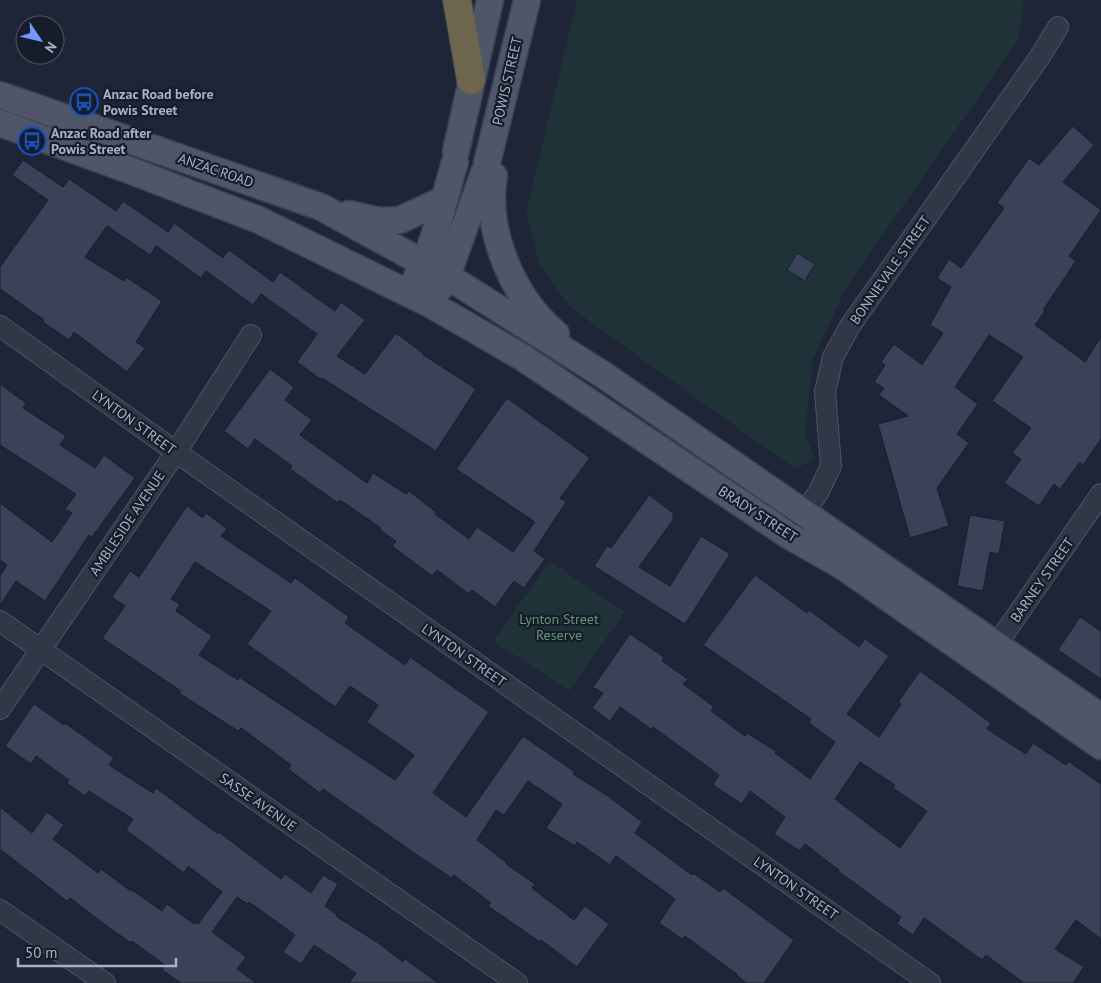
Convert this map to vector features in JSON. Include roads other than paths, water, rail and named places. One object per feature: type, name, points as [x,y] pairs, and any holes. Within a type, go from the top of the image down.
[{"type":"highway","points":[[457,0],[471,80]]},
{"type":"main road","name":"POWIS STREET","points":[[436,270],[435,236],[490,0]]},
{"type":"main road","name":"POWIS STREET","points":[[420,298],[491,169],[496,129],[527,0]]},
{"type":"main road","name":"ANZAC ROAD","points":[[0,95],[321,207],[436,270]]},
{"type":"main road","points":[[0,123],[259,220],[420,298]]},
{"type":"main road","points":[[491,169],[494,217],[500,246],[510,276],[542,322],[578,353],[581,361]]},
{"type":"main road","points":[[321,207],[380,221],[400,220],[444,200]]},
{"type":"main road","name":"BRADY STREET","points":[[436,270],[581,361],[804,514],[990,655],[1101,746]]},
{"type":"main road","name":"BRADY STREET","points":[[420,298],[522,357],[788,535],[990,655],[1101,717]]},
{"type":"street","name":"BONNIEVALE STREET","points":[[788,535],[818,493],[831,466],[825,392],[832,357],[850,326],[1039,58],[1058,26]]},
{"type":"street","name":"LYNTON STREET","points":[[0,326],[930,983]]},
{"type":"street","name":"AMBLESIDE AVENUE","points":[[0,708],[176,452],[252,335]]},
{"type":"street","name":"BARNEY STREET","points":[[990,655],[1101,494]]},
{"type":"street","name":"SASSE AVENUE","points":[[0,621],[517,983]]},
{"type":"street","points":[[0,910],[105,983]]},
{"type":"place","name":"Anzac Road before Powis Street","points":[[84,102]]},
{"type":"place","name":"Anzac Road after Powis Street","points":[[32,141]]},
{"type":"park label","name":"Lynton Street Reserve","points":[[559,628]]}]
